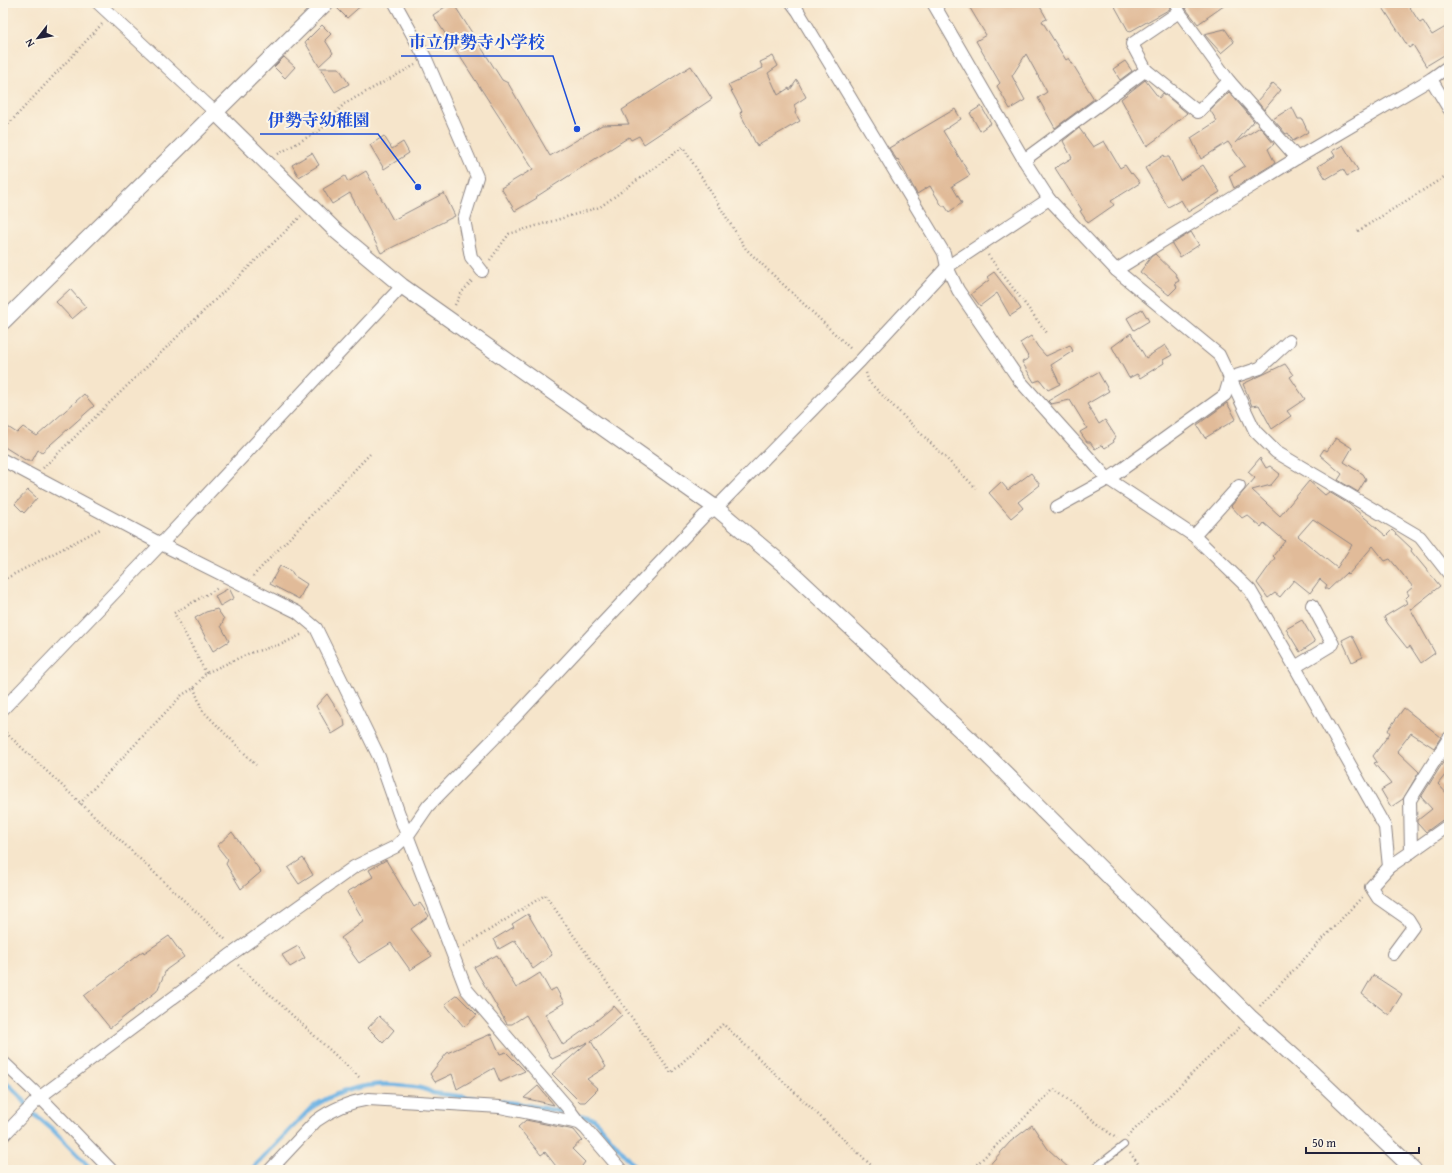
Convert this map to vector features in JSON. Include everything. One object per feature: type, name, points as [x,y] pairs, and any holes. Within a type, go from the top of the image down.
[{"type":"street","points":[[98,3],[214,112],[336,231],[402,286],[716,508],[786,567],[986,754],[1250,1017],[1309,1070],[1414,1170]]},
{"type":"street","points":[[3,322],[326,3]]},
{"type":"street","points":[[395,3],[426,59],[477,177],[464,219],[471,257],[482,271]]},
{"type":"street","points":[[792,3],[944,253],[947,267],[958,290],[1020,381],[1108,479],[1194,536],[1250,590],[1385,827],[1389,867]]},
{"type":"street","points":[[935,4],[1024,160],[1049,199],[1116,270],[1219,356],[1255,430],[1276,452],[1420,537],[1449,574]]},
{"type":"street","points":[[1229,81],[1198,112],[1146,70],[1132,44],[1178,8],[1229,81],[1297,158]]},
{"type":"street","points":[[1116,270],[1297,158],[1431,79],[1449,66]]},
{"type":"street","points":[[1024,160],[1146,70]]},
{"type":"street","points":[[1431,79],[1449,109]]},
{"type":"street","points":[[3,1136],[37,1099],[233,953],[338,877],[354,867],[395,847],[408,834],[428,806],[517,715],[704,516],[716,508],[861,360],[947,267],[1049,199]]},
{"type":"street","points":[[3,709],[161,544],[402,286]]},
{"type":"street","points":[[1230,378],[1260,368],[1289,341]]},
{"type":"street","points":[[1057,507],[1108,479],[1225,395],[1230,378]]},
{"type":"street","points":[[3,460],[161,544],[297,612],[316,628],[379,757],[466,989],[621,1170]]},
{"type":"street","points":[[1194,536],[1239,486]]},
{"type":"street","points":[[1295,667],[1333,644],[1312,605]]},
{"type":"street","points":[[1411,852],[1410,800],[1449,738]]},
{"type":"street","points":[[1393,954],[1413,927],[1408,919],[1378,898],[1370,887],[1389,867],[1449,825]]},
{"type":"street","points":[[3,1062],[37,1099],[111,1170]]},
{"type":"street","points":[[270,1170],[324,1114],[350,1102],[369,1099],[500,1108],[578,1121]]},
{"type":"lane","points":[[1092,1170],[1122,1144]]},
{"type":"path","points":[[3,130],[110,15]]},
{"type":"path","points":[[269,165],[276,156],[322,129],[344,104],[426,59]]},
{"type":"path","points":[[449,318],[461,293],[482,271],[509,234],[600,207],[683,147],[746,249],[861,360],[869,382],[976,488]]},
{"type":"path","points":[[1358,231],[1449,174]]},
{"type":"path","points":[[34,476],[311,206]]},
{"type":"path","points":[[980,245],[1047,333]]},
{"type":"path","points":[[245,585],[370,454]]},
{"type":"path","points":[[3,580],[116,520]]},
{"type":"path","points":[[206,673],[174,613],[232,579]]},
{"type":"path","points":[[80,804],[182,695],[194,688],[206,673],[250,653],[282,644],[316,628]]},
{"type":"path","points":[[194,688],[202,710],[256,765]]},
{"type":"path","points":[[3,730],[359,1077]]},
{"type":"path","points":[[1122,1144],[1250,1017],[1370,887]]},
{"type":"path","points":[[453,953],[545,895],[671,1073],[723,1024],[876,1170]]},
{"type":"path","points":[[971,1170],[1054,1089],[1122,1144],[1143,1170]]},
{"type":"building","points":[[335,3],[364,3],[347,18],[335,6]]},
{"type":"building","points":[[453,3],[502,80],[508,83],[550,156],[602,125],[629,124],[622,110],[691,66],[712,99],[644,144],[639,136],[631,140],[629,137],[515,211],[501,188],[533,169],[433,15]]},
{"type":"building","points":[[967,3],[1038,3],[1047,19],[1042,21],[1066,60],[1069,58],[1094,99],[1055,128],[1038,98],[1047,92],[1026,54],[1012,76],[1025,100],[1010,109],[997,86],[1000,83],[976,41],[986,35]]},
{"type":"building","points":[[1113,3],[1169,3],[1170,9],[1129,32]]},
{"type":"building","points":[[1184,3],[1228,3],[1198,24],[1186,9]]},
{"type":"building","points":[[1380,3],[1407,3],[1420,23],[1423,21],[1432,35],[1449,25],[1449,52],[1426,66],[1413,45],[1409,48]]},
{"type":"building","points":[[322,25],[331,34],[325,40],[333,53],[319,66],[305,42]]},
{"type":"building","points":[[1225,29],[1234,42],[1221,53],[1204,34]]},
{"type":"building","points":[[773,56],[778,66],[768,73],[778,95],[789,88],[790,90],[797,80],[806,97],[794,105],[796,111],[795,113],[800,121],[757,146],[740,113],[742,111],[728,85],[763,68],[760,62]]},
{"type":"building","points":[[284,57],[295,67],[285,78],[274,67]]},
{"type":"building","points":[[1125,61],[1132,71],[1120,80],[1113,69]]},
{"type":"building","points":[[320,68],[339,68],[349,84],[335,92]]},
{"type":"building","points":[[1145,80],[1159,98],[1163,93],[1187,113],[1147,146],[1121,99]]},
{"type":"building","points":[[1273,83],[1281,90],[1264,110],[1257,101]]},
{"type":"building","points":[[1229,92],[1254,121],[1235,143],[1260,127],[1274,144],[1268,149],[1275,163],[1234,188],[1229,176],[1245,166],[1228,142],[1201,159],[1191,138],[1217,121],[1210,110]]},
{"type":"building","points":[[981,106],[991,123],[980,131],[970,113]]},
{"type":"building","points":[[1292,107],[1298,119],[1302,119],[1308,132],[1293,141],[1288,133],[1286,134],[1273,119]]},
{"type":"building","points":[[955,109],[961,119],[943,131],[970,175],[952,186],[962,203],[949,212],[945,206],[942,206],[930,186],[917,194],[898,159],[897,160],[889,148]]},
{"type":"building","points":[[1079,128],[1093,147],[1104,141],[1120,168],[1125,165],[1140,183],[1111,201],[1114,205],[1088,223],[1080,211],[1082,210],[1055,168],[1072,158],[1063,141]]},
{"type":"building","points":[[384,136],[392,149],[403,142],[409,153],[384,169],[370,145]]},
{"type":"building","points":[[1343,145],[1358,170],[1347,176],[1343,169],[1326,179],[1318,166],[1335,156],[1332,151]]},
{"type":"building","points":[[312,153],[319,165],[299,177],[292,165]]},
{"type":"building","points":[[1164,155],[1165,157],[1169,157],[1180,180],[1203,165],[1220,192],[1188,212],[1181,200],[1168,207],[1145,168]]},
{"type":"building","points":[[366,171],[393,220],[444,193],[455,216],[381,253],[350,193],[332,204],[323,189],[345,176],[348,182]]},
{"type":"building","points":[[1191,232],[1199,245],[1180,257],[1172,244]]},
{"type":"building","points":[[1155,254],[1175,273],[1179,281],[1175,283],[1177,287],[1169,295],[1140,272]]},
{"type":"building","points":[[994,272],[1021,309],[1010,316],[997,293],[980,306],[971,294],[989,280],[987,277]]},
{"type":"building","points":[[70,289],[86,307],[72,319],[56,302]]},
{"type":"building","points":[[1142,309],[1149,321],[1134,330],[1127,318]]},
{"type":"building","points":[[1131,333],[1146,358],[1165,345],[1172,355],[1163,360],[1164,363],[1140,378],[1137,374],[1129,378],[1112,347]]},
{"type":"building","points":[[1031,336],[1046,356],[1070,345],[1073,351],[1051,365],[1060,384],[1048,390],[1040,380],[1034,382],[1022,362],[1029,358],[1020,343]]},
{"type":"building","points":[[1285,364],[1293,375],[1290,377],[1305,399],[1287,411],[1291,416],[1272,429],[1259,405],[1252,406],[1243,384]]},
{"type":"building","points":[[1098,372],[1109,391],[1087,404],[1099,424],[1105,420],[1116,437],[1113,439],[1114,442],[1105,448],[1102,445],[1095,449],[1090,442],[1087,442],[1080,432],[1087,428],[1070,400],[1051,404],[1048,401]]},
{"type":"building","points":[[84,394],[94,406],[42,452],[38,450],[32,461],[27,461],[3,446],[3,424],[17,433],[23,427],[37,436]]},
{"type":"building","points":[[1227,403],[1236,419],[1205,438],[1197,425]]},
{"type":"building","points":[[1336,438],[1352,448],[1344,462],[1363,474],[1366,479],[1358,492],[1338,480],[1342,474],[1320,455],[1324,449],[1327,451]]},
{"type":"building","points":[[1260,458],[1266,468],[1270,466],[1280,474],[1271,485],[1252,490],[1280,516],[1309,481],[1325,495],[1329,492],[1349,504],[1386,536],[1392,530],[1412,549],[1411,551],[1440,586],[1411,609],[1410,608],[1435,653],[1421,663],[1410,646],[1407,648],[1388,624],[1384,617],[1407,603],[1405,599],[1409,595],[1407,592],[1413,587],[1390,559],[1385,561],[1373,546],[1348,575],[1346,573],[1328,590],[1325,588],[1327,585],[1320,579],[1310,593],[1294,580],[1280,597],[1275,593],[1268,598],[1257,583],[1275,558],[1273,556],[1285,541],[1264,523],[1261,527],[1247,515],[1242,518],[1231,506],[1255,478],[1248,472]],"holes":[[[1313,519],[1352,545],[1337,568],[1298,536]]]},
{"type":"building","points":[[1031,473],[1040,485],[1018,502],[1023,508],[1011,518],[989,493],[1001,482],[1008,490]]},
{"type":"building","points":[[28,490],[37,498],[24,513],[15,504]]},
{"type":"building","points":[[280,566],[291,571],[293,575],[307,584],[299,599],[270,584]]},
{"type":"building","points":[[229,588],[234,598],[220,606],[215,596]]},
{"type":"building","points":[[217,609],[224,619],[221,626],[229,641],[213,651],[195,618],[206,612]]},
{"type":"building","points":[[1302,620],[1315,642],[1300,652],[1286,629]]},
{"type":"building","points":[[1352,635],[1363,657],[1352,662],[1342,640]]},
{"type":"building","points":[[327,694],[344,720],[345,726],[332,734],[316,706]]},
{"type":"building","points":[[1404,708],[1441,737],[1434,748],[1411,733],[1397,751],[1419,772],[1403,799],[1391,807],[1381,790],[1391,784],[1374,763],[1377,762],[1373,756],[1390,733],[1388,730]]},
{"type":"building","points":[[1449,752],[1449,770],[1438,784],[1449,796],[1449,815],[1426,832],[1418,823],[1418,820],[1432,809],[1421,797],[1447,758],[1446,757]]},
{"type":"building","points":[[232,832],[261,872],[241,889],[226,864],[228,860],[217,846]]},
{"type":"building","points":[[303,858],[313,875],[299,884],[288,868]]},
{"type":"building","points":[[386,860],[414,907],[420,903],[429,916],[411,929],[432,956],[410,970],[391,943],[359,963],[341,938],[364,921],[347,892],[373,877],[369,870]]},
{"type":"building","points":[[528,914],[552,955],[533,969],[515,940],[499,949],[494,939],[514,927],[512,924]]},
{"type":"building","points":[[169,936],[184,957],[166,970],[157,991],[110,1028],[84,996],[143,951],[144,953]]},
{"type":"building","points":[[298,946],[305,958],[290,967],[282,955]]},
{"type":"building","points":[[497,955],[516,988],[540,973],[550,991],[556,988],[564,1003],[545,1014],[563,1045],[590,1026],[614,1006],[622,1015],[591,1041],[606,1067],[587,1079],[598,1089],[585,1102],[580,1102],[552,1074],[588,1042],[552,1059],[526,1015],[512,1024],[507,1024],[474,967]]},
{"type":"building","points":[[1373,975],[1402,994],[1389,1015],[1362,994]]},
{"type":"building","points":[[457,995],[477,1015],[464,1027],[445,1004]]},
{"type":"building","points":[[379,1016],[394,1030],[383,1043],[368,1028]]},
{"type":"building","points":[[491,1034],[500,1054],[506,1052],[525,1071],[500,1082],[494,1068],[457,1089],[452,1074],[435,1082],[430,1074],[447,1053]]},
{"type":"building","points":[[538,1086],[554,1105],[524,1098]]},
{"type":"building","points":[[526,1120],[574,1130],[582,1140],[572,1149],[585,1162],[579,1170],[559,1170],[545,1152],[541,1155],[518,1127]]},
{"type":"building","points":[[1032,1125],[1048,1149],[1071,1170],[985,1170],[1010,1142]]},
{"type":"waterway","points":[[3,1079],[20,1096],[34,1114],[53,1130],[92,1170]]},
{"type":"waterway","points":[[251,1170],[311,1108],[334,1095],[369,1085],[413,1087],[424,1089],[433,1093],[521,1104],[568,1113]]},
{"type":"waterway","points":[[576,1114],[594,1119],[638,1170]]},
{"type":"place","name":"市立伊勢寺小学校","points":[[577,129]]},
{"type":"place","name":"伊勢寺幼稚園","points":[[418,187]]}]
